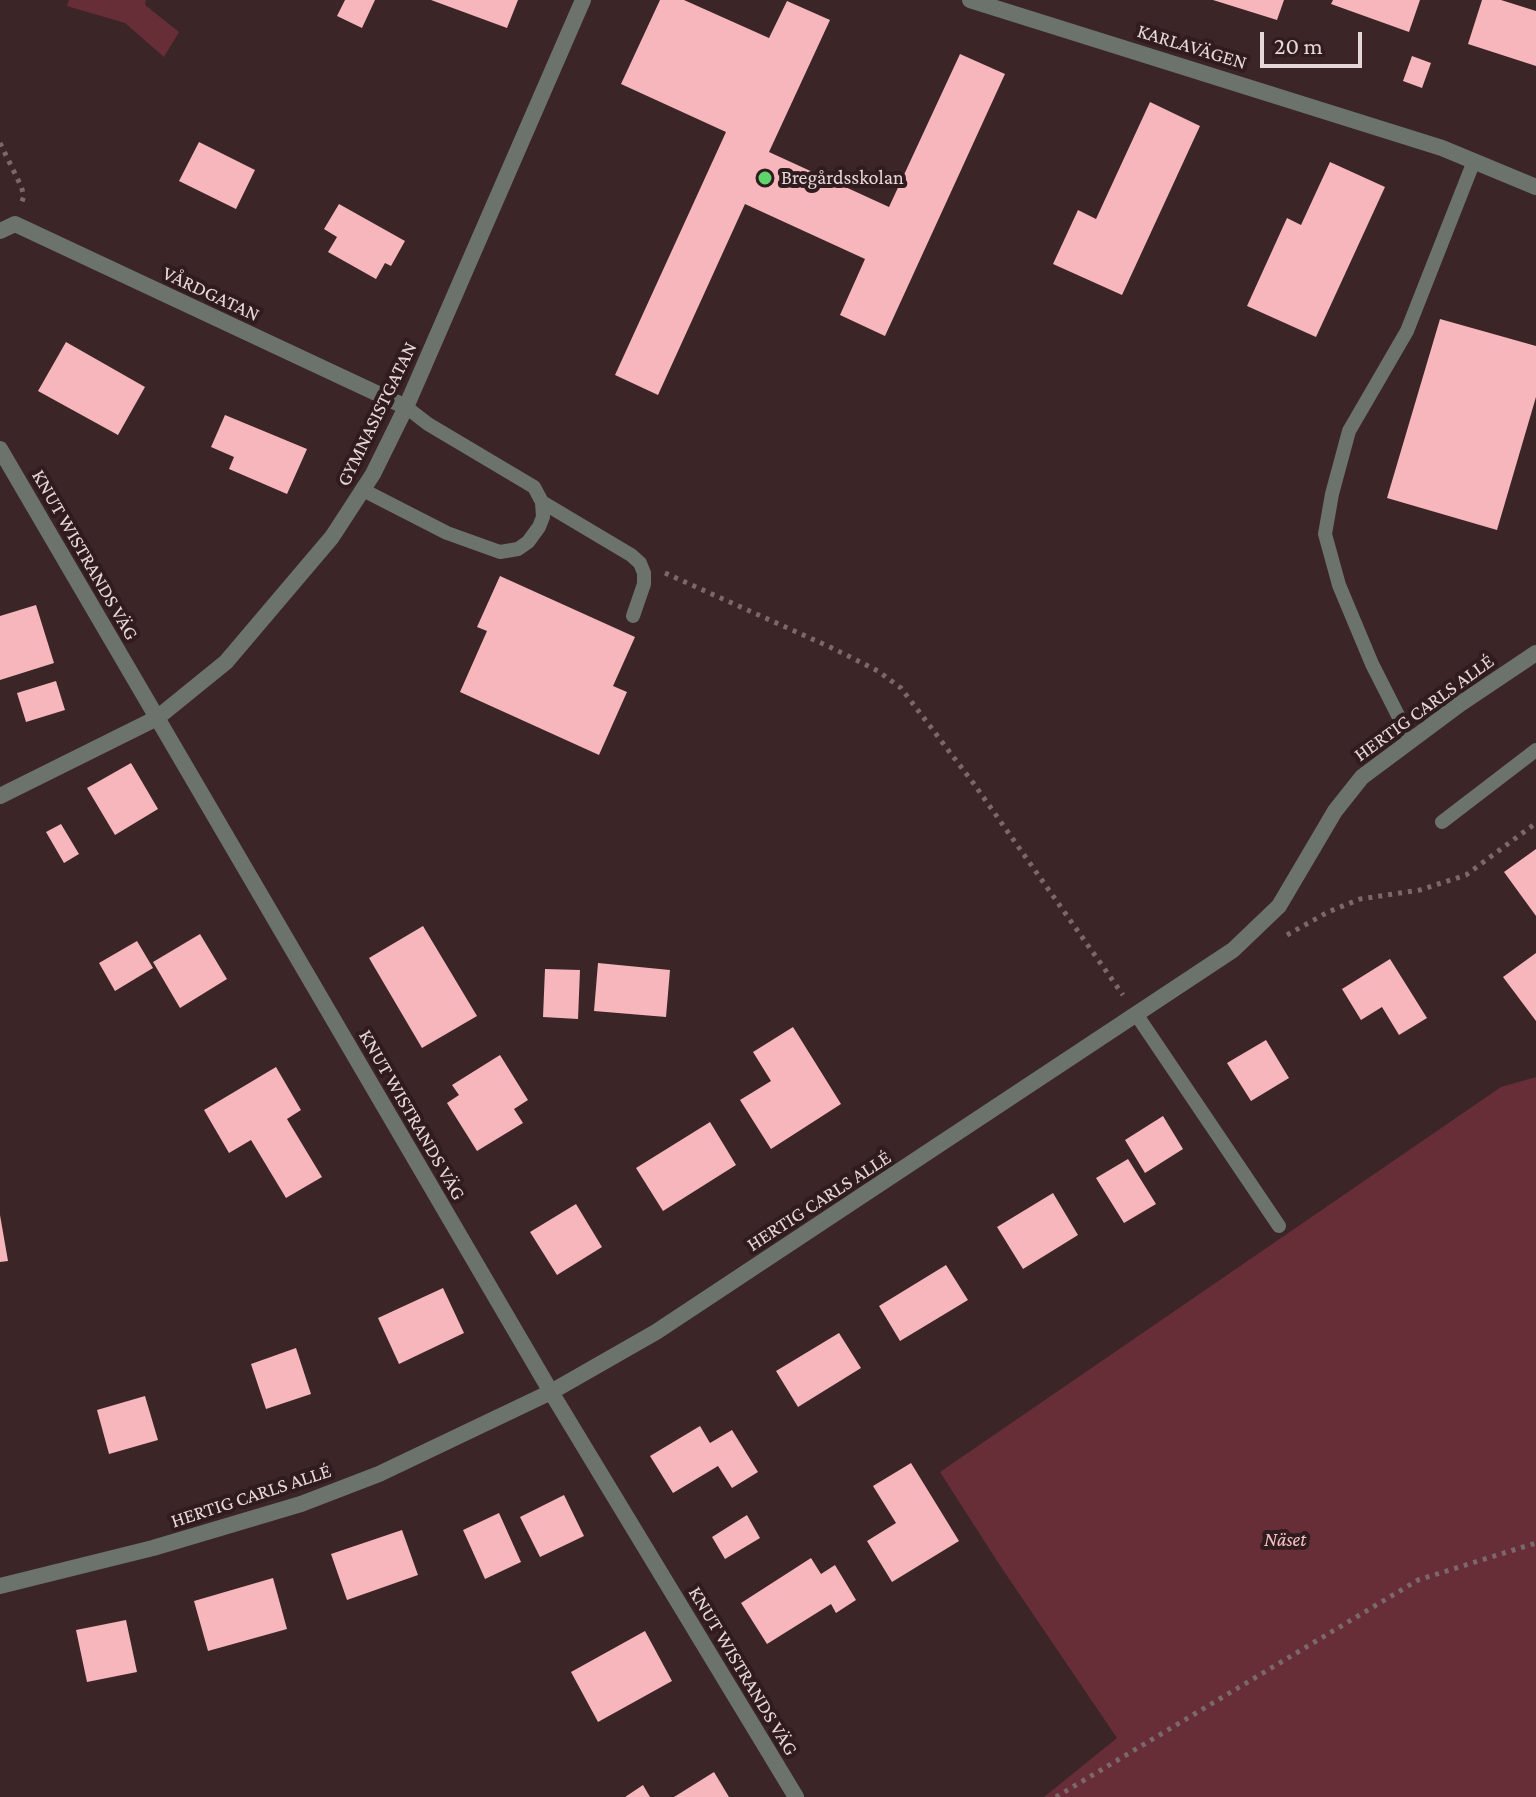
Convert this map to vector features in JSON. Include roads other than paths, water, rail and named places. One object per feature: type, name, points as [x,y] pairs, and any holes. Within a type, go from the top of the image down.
[{"type":"street","name":"GYMNASISTGATAN","points":[[0,796],[157,718],[226,662],[332,537],[363,490],[406,407],[583,0]]},
{"type":"street","name":"KARLAVÄGEN","points":[[970,0],[1442,148],[1536,187]]},
{"type":"street","name":"VÅRDGATAN","points":[[7,227],[406,407]]},
{"type":"street","name":"KNUT WISTRANDS VÄG","points":[[0,449],[551,1392],[796,1797]]},
{"type":"street","name":"HERTIG CARLS ALLÉ","points":[[0,1586],[153,1548],[301,1504],[379,1474],[551,1392],[656,1332],[1233,950],[1279,906],[1335,811],[1362,777],[1460,704],[1536,653]]},
{"type":"lane","points":[[1411,741],[1372,664],[1339,585],[1325,534],[1349,431],[1407,331],[1474,161]]},
{"type":"lane","points":[[363,490],[447,533],[500,552],[518,549],[534,535],[543,517],[542,502],[540,494],[526,480],[449,437],[406,407]]},
{"type":"lane","points":[[542,502],[631,555],[644,573],[644,584],[633,616]]},
{"type":"lane","points":[[1442,822],[1536,750]]},
{"type":"lane","points":[[1136,1014],[1279,1226]]},
{"type":"place","name":"Bregårdsskolan","points":[[765,178]]},
{"type":"park label","name":"Näset","points":[[1285,1540]]}]
